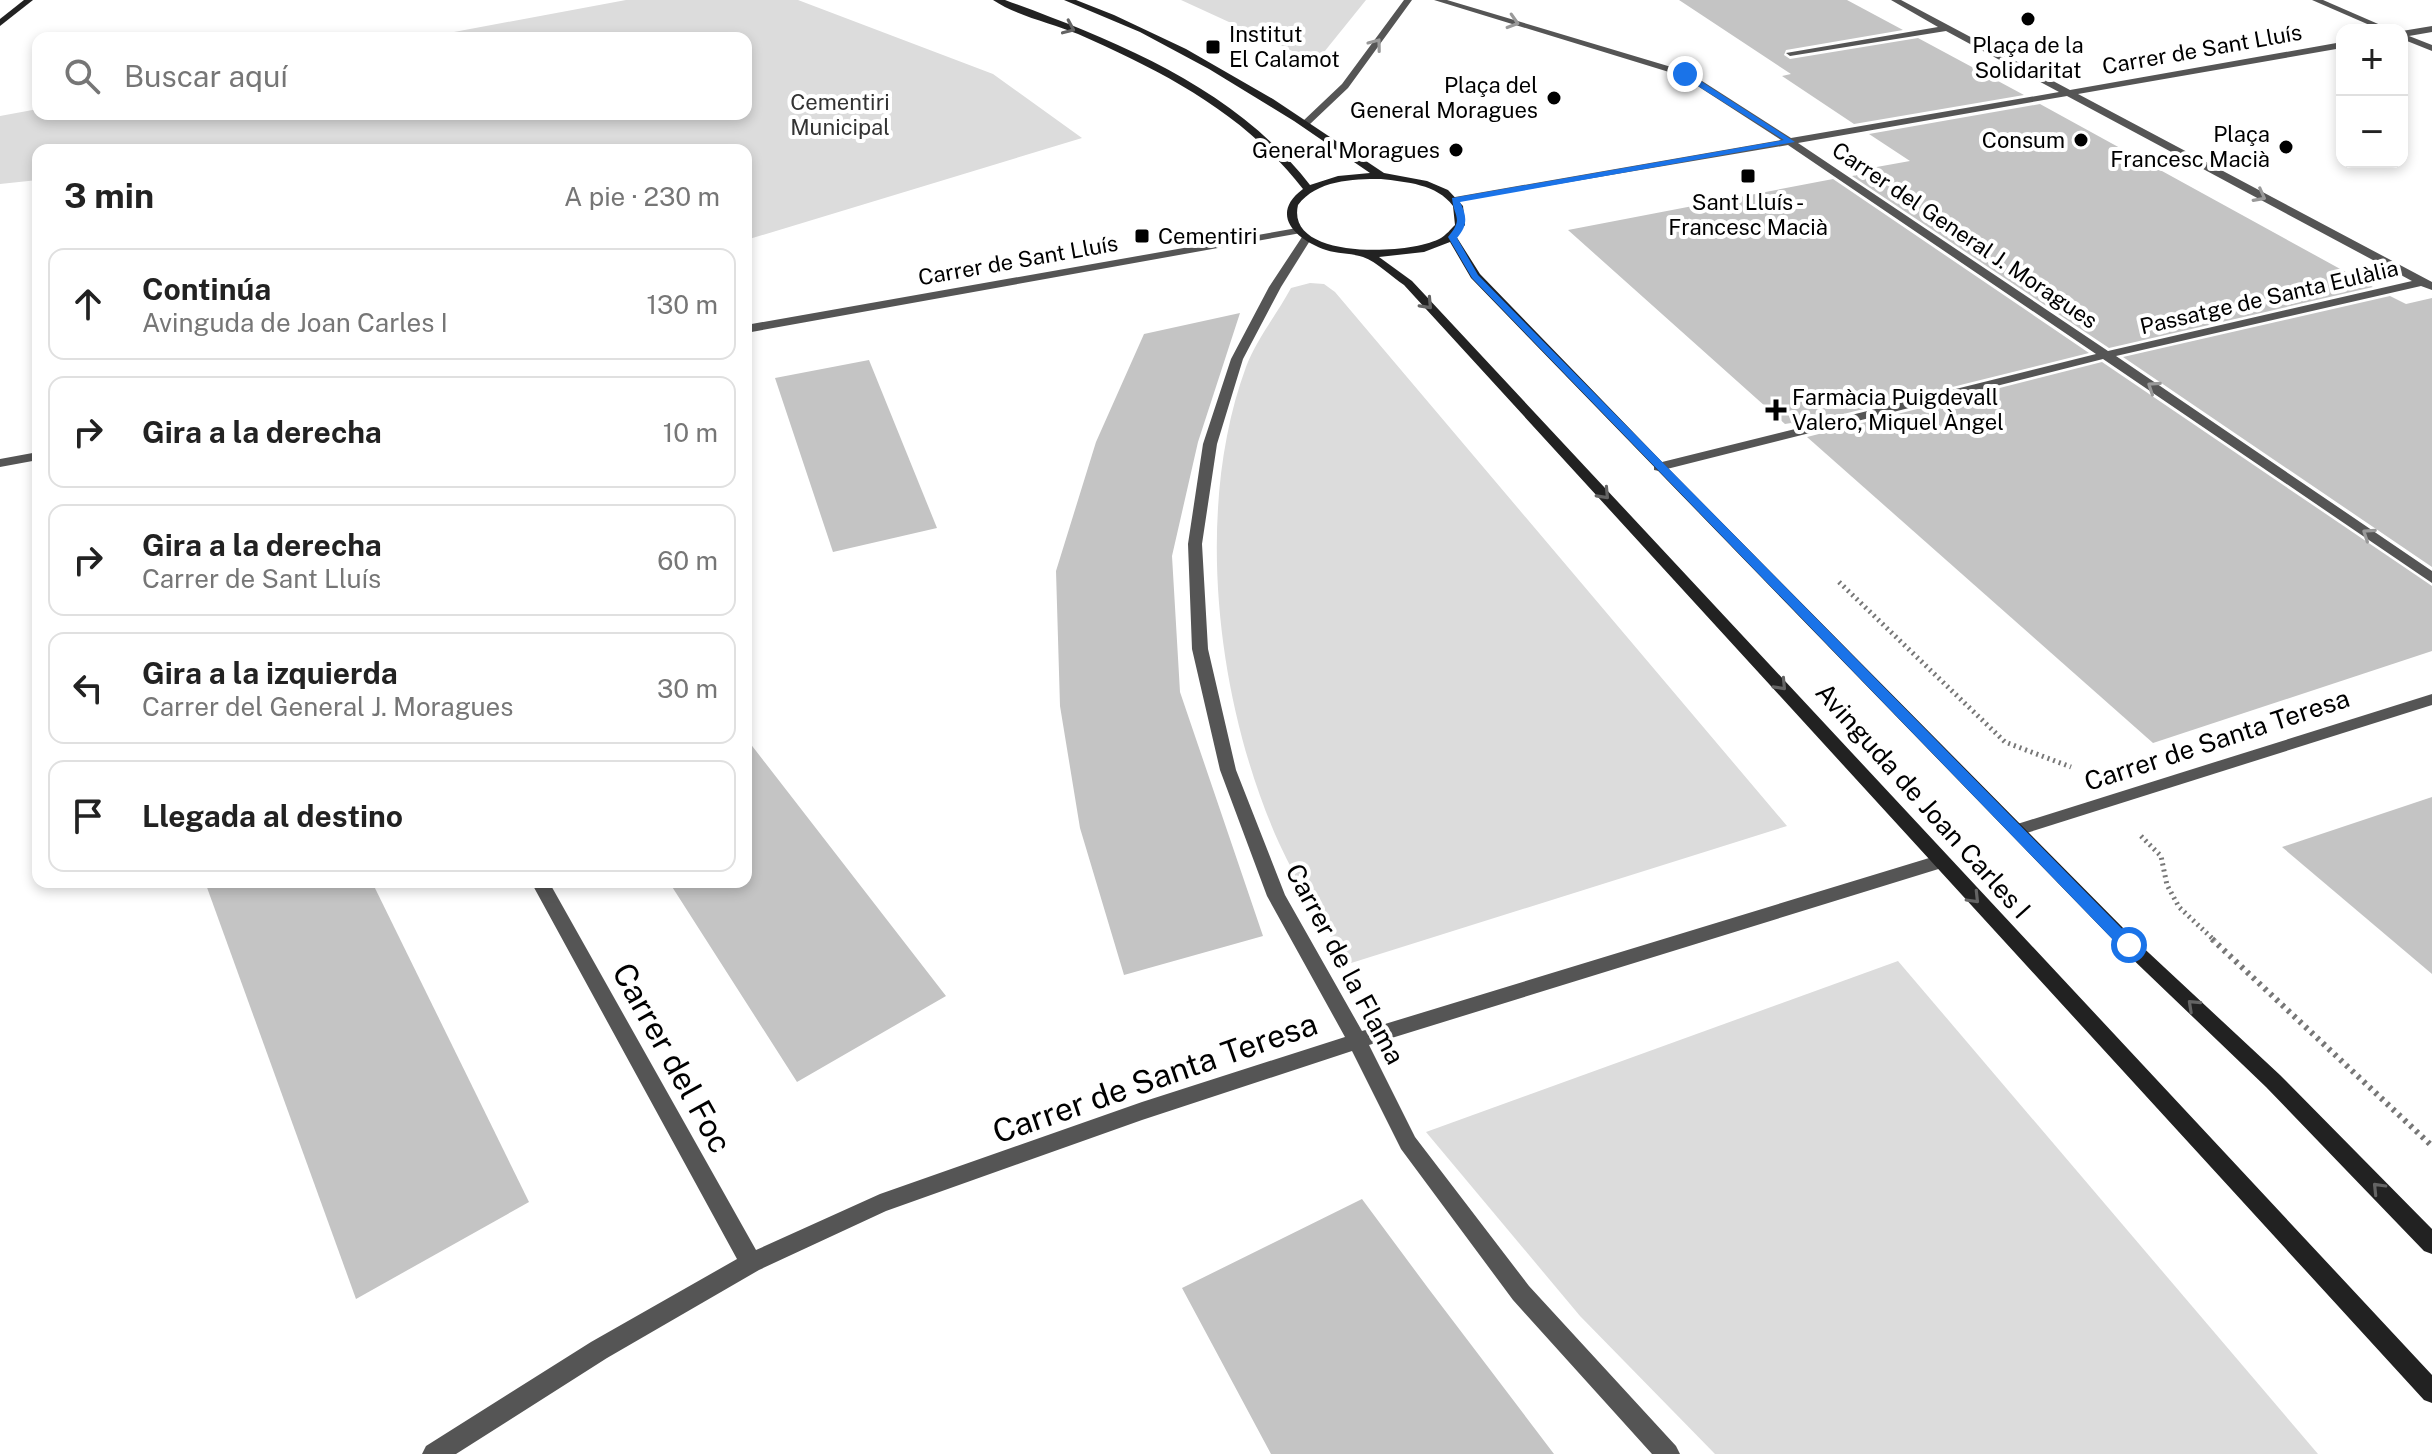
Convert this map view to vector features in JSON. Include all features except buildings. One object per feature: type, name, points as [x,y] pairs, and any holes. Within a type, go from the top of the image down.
[{"type":"main road","points":[[0,23],[29,0]]},
{"type":"main road","points":[[997,0],[1110,46],[1207,98],[1268,140],[1297,171],[1308,189]]},
{"type":"main road","points":[[1068,0],[1150,33],[1203,60],[1306,123],[1381,176]]},
{"type":"main road","points":[[1381,176],[1428,185],[1455,200],[1462,215],[1460,228],[1452,237],[1421,250],[1367,254],[1302,235],[1290,213],[1292,203],[1308,189],[1342,178],[1381,176]]},
{"type":"main road","name":"Avinguda de Joan Carles I","points":[[1452,237],[1475,276],[1659,467],[2129,945],[2273,1081],[2432,1244]]},
{"type":"main road","name":"Avinguda de Joan Carles I","points":[[1367,254],[1408,283],[1861,771],[1939,862],[2059,987],[2432,1392]]},
{"type":"street","points":[[1306,123],[1345,86],[1408,0]]},
{"type":"street","name":"Carrer del General J. Moragues","points":[[1438,0],[1685,74],[1791,142],[2432,578]]},
{"type":"street","points":[[1895,0],[2427,285]]},
{"type":"street","points":[[2316,0],[2374,24]]},
{"type":"street","points":[[1790,53],[1946,28]]},
{"type":"street","points":[[2408,34],[2432,29]]},
{"type":"street","points":[[2408,38],[2432,48]]},
{"type":"street","name":"Carrer de Sant Lluís","points":[[1455,200],[2336,46]]},
{"type":"street","name":"Carrer de Sant Lluís","points":[[752,328],[1302,235]]},
{"type":"street","name":"Carrer de la Flama","points":[[1302,235],[1237,359],[1210,444],[1195,544],[1200,649],[1228,770],[1276,896],[1357,1041],[1408,1143],[1511,1280],[1668,1454]]},
{"type":"street","name":"Passatge de Santa Eulàlia","points":[[1659,467],[2106,355],[2427,285]]},
{"type":"street","points":[[0,463],[32,457]]},
{"type":"street","name":"Carrer de Santa Teresa","points":[[2017,830],[2432,699]]},
{"type":"street","name":"Carrer de Santa Teresa","points":[[434,1454],[599,1350],[751,1263],[880,1204],[1142,1111],[1357,1041],[1939,862]]},
{"type":"street","name":"Carrer del Foc","points":[[543,888],[751,1263]]},
{"type":"path","points":[[1833,577],[2005,742],[2069,765],[2161,856],[2167,885],[2179,907],[2432,1146]]},
{"type":"green space","name":"Cementiri Municipal","points":[[626,0],[798,0],[993,74],[1082,138],[752,238],[752,144],[32,144],[32,181],[0,184],[0,116],[32,110],[32,120],[752,120],[752,32],[454,32]]},
{"type":"green space","points":[[1181,0],[1366,0],[1316,62]]},
{"type":"green space","points":[[1310,283],[1324,284],[1335,292],[1787,826],[1348,964],[1295,875],[1258,789],[1240,731],[1227,670],[1219,607],[1217,545],[1220,483],[1230,423],[1246,367],[1261,337],[1291,288]]},
{"type":"green space","points":[[1898,961],[2318,1454],[1715,1454],[1580,1316],[1426,1132]]},
{"type":"place","name":"Plaça de la Solidaritat","points":[[2028,19]]},
{"type":"place","name":"Institut El Calamot","points":[[1213,47]]},
{"type":"place","name":"Plaça del General Moragues","points":[[1554,98]]},
{"type":"place","name":"Consum","points":[[2081,140]]},
{"type":"place","name":"Plaça Francesc Macià","points":[[2286,147]]},
{"type":"place","name":"General Moragues","points":[[1456,150]]},
{"type":"place","name":"Sant Lluís - Francesc Macià","points":[[1748,176]]},
{"type":"place","name":"Cementiri","points":[[1142,236]]},
{"type":"place","name":"Farmàcia Puigdevall Valero, Miquel Àngel","points":[[1776,410]]},
{"type":"route","points":[[1685,74],[1791,142],[1455,200],[1462,215],[1460,228],[1452,237],[1461,256],[1475,276],[1659,467],[2129,945]]}]
